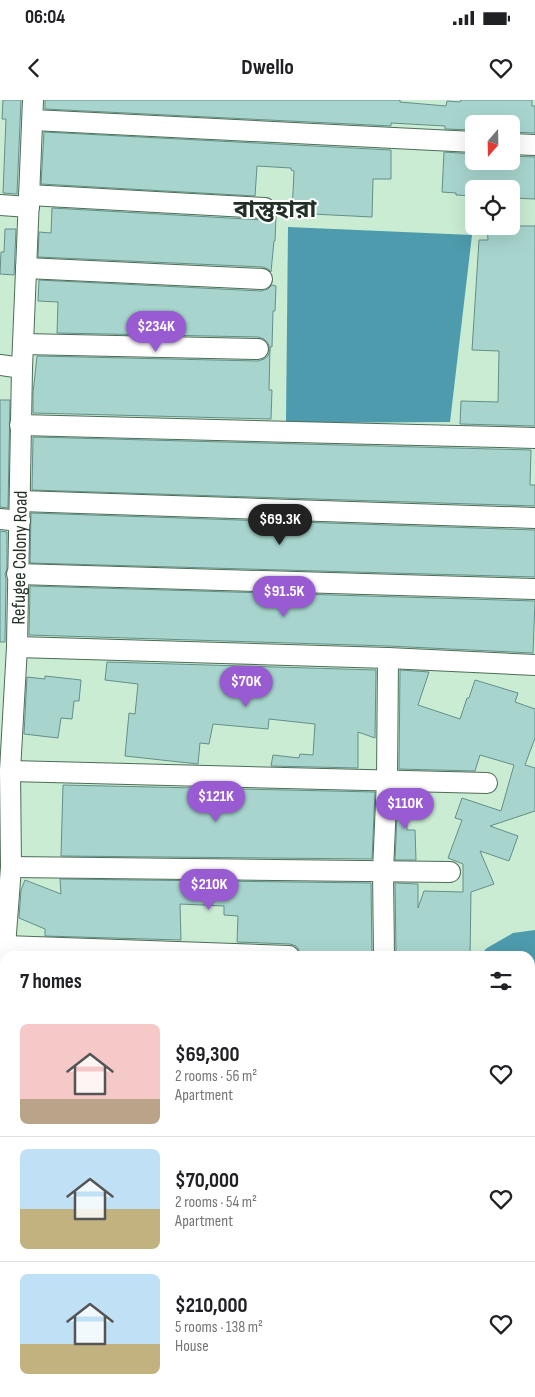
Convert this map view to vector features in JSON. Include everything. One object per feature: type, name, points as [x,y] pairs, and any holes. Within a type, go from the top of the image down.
[{"type":"street","points":[[33,110],[465,141]]},
{"type":"street","name":"Refugee Colony Road","points":[[5,951],[11,867],[6,834],[10,771],[8,677],[17,648],[17,574],[10,520],[20,501],[20,424],[33,110]]},
{"type":"street","points":[[520,145],[535,146]]},
{"type":"street","points":[[0,205],[29,201],[265,208]]},
{"type":"street","points":[[26,268],[262,279]]},
{"type":"street","points":[[23,344],[258,349]]},
{"type":"street","points":[[0,365],[22,368]]},
{"type":"street","points":[[20,424],[535,438]]},
{"type":"street","points":[[20,501],[535,518]]},
{"type":"street","points":[[17,574],[535,589]]},
{"type":"street","points":[[17,648],[388,658],[535,665]]},
{"type":"street","points":[[384,951],[383,871],[387,780],[388,658]]},
{"type":"street","points":[[10,771],[487,783]]},
{"type":"street","points":[[11,867],[450,872]]},
{"type":"street","points":[[5,946],[147,951]]},
{"type":"water","points":[[288,227],[472,235],[450,422],[286,423]]},
{"type":"water","points":[[535,930],[535,951],[484,951],[487,948],[513,933]]},
{"type":"building","points":[[3,100],[21,100],[17,194],[3,193],[6,119],[2,119]]},
{"type":"building","points":[[45,100],[400,100],[400,102],[446,106],[447,101],[460,102],[461,100],[532,100],[532,106],[535,106],[535,133],[520,132],[520,115],[465,115],[465,130],[445,129],[445,126],[391,123],[391,126],[45,109]]},
{"type":"building","points":[[44,132],[391,150],[391,179],[373,179],[372,217],[292,213],[294,171],[291,168],[257,166],[255,196],[41,184]]},
{"type":"building","points":[[444,152],[465,153],[465,170],[520,170],[520,156],[535,157],[535,199],[520,198],[520,180],[465,180],[465,196],[442,192]]},
{"type":"building","points":[[52,208],[264,220],[276,216],[271,272],[263,267],[38,257],[39,232],[51,233]]},
{"type":"building","points":[[520,226],[535,226],[535,426],[460,424],[461,401],[498,402],[499,351],[472,350],[479,240],[488,240],[488,235],[520,235]]},
{"type":"building","points":[[5,229],[16,229],[14,275],[0,274],[1,252],[4,252]]},
{"type":"building","points":[[39,280],[261,291],[268,289],[272,285],[276,286],[272,347],[270,347],[270,350],[268,343],[258,337],[57,333],[58,302],[38,301]]},
{"type":"building","points":[[270,350],[269,390],[272,390],[271,419],[33,413],[37,356],[258,361],[268,356]]},
{"type":"building","points":[[0,400],[10,400],[8,508],[0,507]]},
{"type":"building","points":[[33,437],[531,450],[530,485],[535,485],[535,506],[32,490]]},
{"type":"building","points":[[31,513],[535,530],[535,577],[30,563]]},
{"type":"building","points":[[0,531],[7,532],[5,642],[0,642]]},
{"type":"building","points":[[30,586],[535,601],[533,653],[388,646],[29,635]]},
{"type":"building","points":[[107,662],[376,670],[375,738],[358,732],[358,768],[271,766],[273,755],[299,758],[300,754],[313,755],[315,724],[269,719],[268,729],[213,724],[209,744],[200,743],[198,764],[125,756],[129,713],[135,714],[138,684],[105,680]]},
{"type":"building","points":[[400,670],[429,672],[418,705],[460,719],[475,680],[518,693],[515,702],[535,709],[535,738],[525,765],[535,768],[535,811],[490,826],[518,836],[509,861],[480,851],[494,884],[471,892],[470,951],[396,951],[395,883],[418,884],[418,908],[424,891],[463,892],[463,864],[448,858],[462,820],[455,818],[462,798],[501,811],[514,765],[480,755],[475,771],[399,769]]},
{"type":"building","points":[[45,676],[81,680],[79,701],[74,701],[72,719],[61,718],[58,738],[24,734],[27,677],[45,679]]},
{"type":"building","points":[[63,785],[375,792],[372,859],[61,856]]},
{"type":"building","points":[[398,793],[421,793],[421,798],[406,799],[407,830],[415,830],[416,860],[395,860]]},
{"type":"building","points":[[60,879],[371,883],[372,951],[299,951],[296,946],[290,944],[237,942],[238,916],[224,915],[224,906],[180,904],[181,940],[45,936],[45,929],[19,918],[21,890],[25,880],[61,894]]},
{"type":"district","name":"বাস্তুহারা","points":[[275,209]]}]
